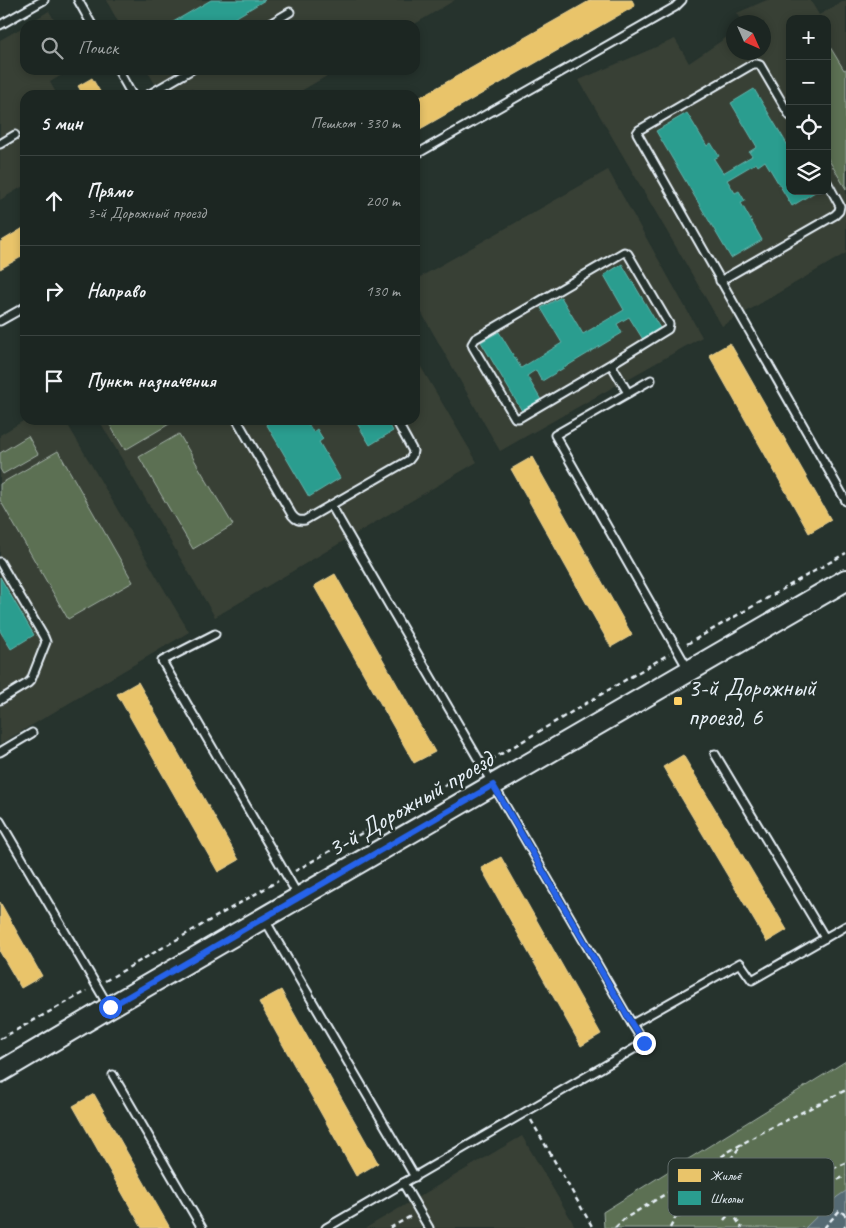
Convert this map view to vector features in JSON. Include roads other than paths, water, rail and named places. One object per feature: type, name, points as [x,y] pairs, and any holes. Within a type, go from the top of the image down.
[{"type":"street","name":"3-й Дорожный проезд","points":[[0,1072],[846,580]]},
{"type":"lane","points":[[0,25],[44,0]]},
{"type":"lane","points":[[78,0],[89,20]]},
{"type":"lane","points":[[420,152],[675,7],[682,0]]},
{"type":"lane","points":[[276,20],[290,12]]},
{"type":"lane","points":[[786,109],[760,65],[753,64],[637,131],[637,136],[846,501]]},
{"type":"lane","points":[[121,75],[129,90]]},
{"type":"lane","points":[[157,90],[182,75]]},
{"type":"lane","points":[[0,144],[15,135]]},
{"type":"lane","points":[[720,281],[835,215],[839,211],[840,206],[831,189]]},
{"type":"lane","points":[[624,252],[628,254],[670,326],[611,364],[517,418],[513,416],[472,344],[476,339],[624,252]]},
{"type":"lane","points":[[0,321],[20,310]]},
{"type":"lane","points":[[611,364],[628,393]]},
{"type":"lane","points":[[651,380],[555,435],[689,671]]},
{"type":"lane","points":[[240,425],[292,515],[296,520],[300,521],[305,520],[409,460],[412,456],[412,446],[399,425]]},
{"type":"lane","points":[[326,1228],[644,1043],[331,505]]},
{"type":"lane","points":[[0,562],[46,642],[31,680],[0,700]]},
{"type":"lane","points":[[215,634],[162,661],[299,897]]},
{"type":"lane","points":[[0,752],[32,733]]},
{"type":"lane","points":[[715,754],[825,938]]},
{"type":"lane","points":[[0,821],[110,1007]]},
{"type":"lane","points":[[264,918],[415,1177]]},
{"type":"lane","points":[[632,1024],[740,963],[752,980],[846,926]]},
{"type":"lane","points":[[112,1075],[202,1228]]},
{"type":"lane","points":[[403,1183],[429,1228]]},
{"type":"water","points":[[846,1191],[846,1228],[805,1228],[817,1216],[834,1216],[834,1200]]},
{"type":"place","name":"3-й Дорожный проезд, 6","points":[[678,701]]}]
